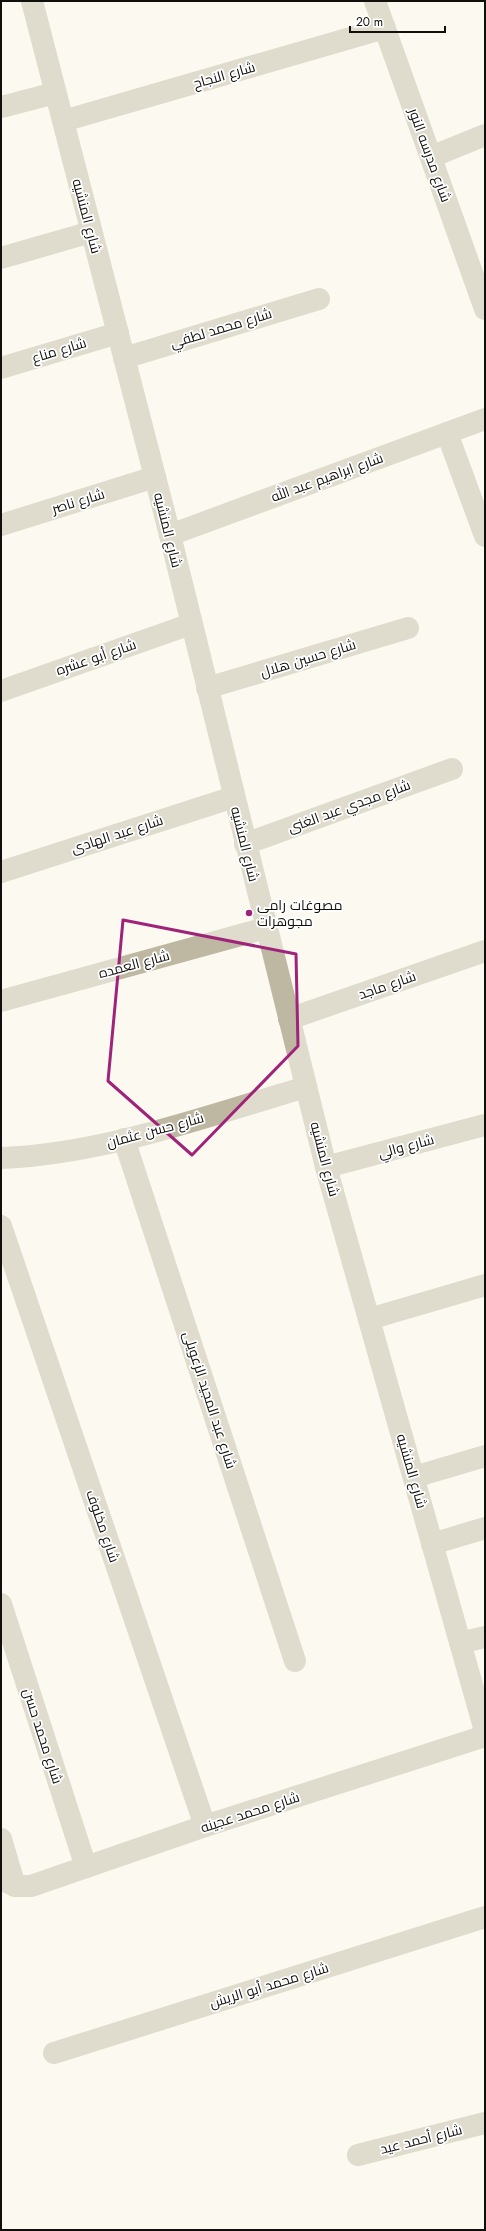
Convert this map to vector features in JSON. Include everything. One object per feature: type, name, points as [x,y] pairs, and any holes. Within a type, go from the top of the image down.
[{"type":"street","name":"شارع المنشيه","points":[[32,1],[170,535],[245,844],[326,1167],[485,1731]]},
{"type":"street","name":"شارع مدرسه النور","points":[[375,1],[485,309]]},
{"type":"street","name":"شارع النجاح","points":[[63,121],[385,28]]},
{"type":"street","points":[[1,107],[55,93]]},
{"type":"street","points":[[431,157],[485,135]]},
{"type":"street","points":[[1,258],[91,232]]},
{"type":"street","name":"شارع محمد لطفي","points":[[124,358],[319,299]]},
{"type":"street","name":"شارع مناع","points":[[1,368],[118,333]]},
{"type":"street","name":"شارع ابراهيم عبد الله","points":[[170,535],[485,419]]},
{"type":"street","points":[[447,433],[485,536]]},
{"type":"street","name":"شارع ناصر","points":[[1,525],[155,477]]},
{"type":"street","name":"شارع أبو عشره","points":[[1,691],[191,624]]},
{"type":"street","name":"شارع حسين هلال","points":[[207,688],[408,628]]},
{"type":"street","name":"شارع مجدي عبد الغنى","points":[[245,844],[452,769]]},
{"type":"street","name":"شارع عبد الهادى","points":[[1,872],[234,797]]},
{"type":"street","name":"شارع العمده","points":[[1,1001],[266,928]]},
{"type":"street","name":"شارع ماجد","points":[[289,1019],[485,951]]},
{"type":"street","name":"شارع حسن عثمان","points":[[1,1158],[52,1154],[124,1139],[306,1087]]},
{"type":"street","name":"شارع والي","points":[[326,1167],[485,1125]]},
{"type":"street","name":"شارع عبد المجيد الزعويلى","points":[[124,1139],[295,1662]]},
{"type":"street","name":"شارع مخلوف","points":[[1,1226],[205,1826]]},
{"type":"street","points":[[369,1319],[485,1285]]},
{"type":"street","points":[[414,1478],[485,1456]]},
{"type":"street","points":[[432,1544],[485,1528]]},
{"type":"street","name":"شارع محمد حسن","points":[[1,1604],[86,1867]]},
{"type":"street","points":[[460,1643],[485,1637]]},
{"type":"street","name":"شارع محمد عجينه","points":[[8,1882],[31,1886],[205,1826],[485,1736]]},
{"type":"street","points":[[1,1839],[8,1882]]},
{"type":"street","name":"شارع محمد أبو الريش","points":[[54,2053],[485,1917]]},
{"type":"street","name":"شارع أحمد عيد","points":[[358,2155],[485,2123]]},
{"type":"highlighted area","points":[[123,920],[296,954],[298,1046],[192,1155],[108,1081]]},
{"type":"place","name":"مصوغات رامى مجوهرات","points":[[249,913]]}]
